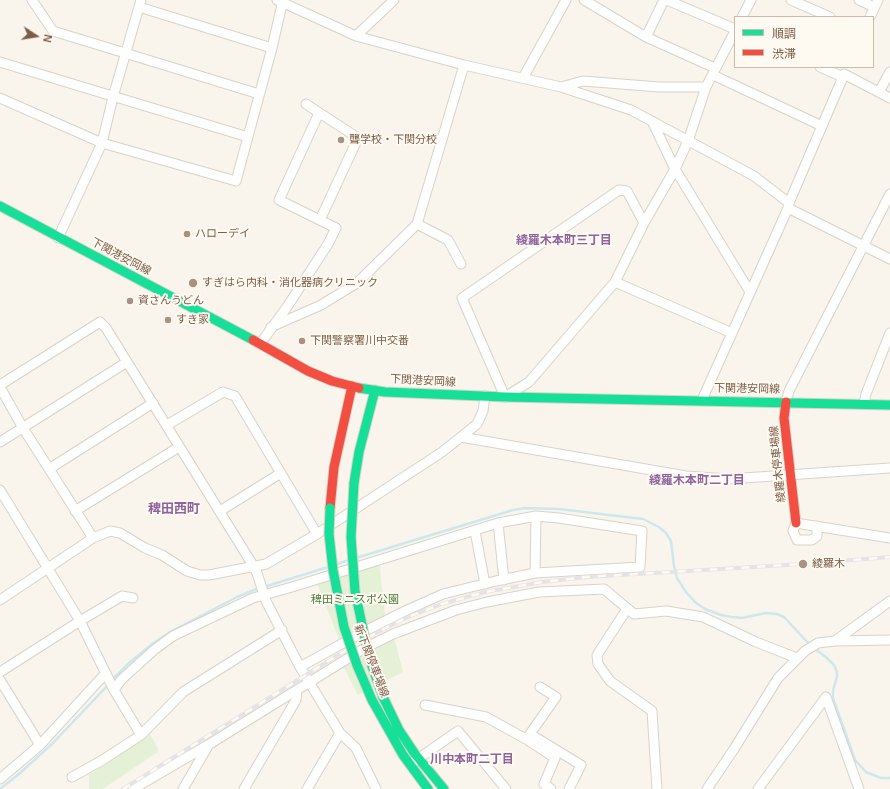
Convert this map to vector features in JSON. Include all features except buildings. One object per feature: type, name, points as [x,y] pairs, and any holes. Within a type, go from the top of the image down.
[{"type":"main road","name":"下関港安岡線","points":[[0,206],[308,371],[332,381],[352,386],[374,390],[505,397],[890,405]]},
{"type":"main road","name":"新下関停車場線","points":[[352,386],[334,467],[330,508],[329,534],[338,600],[344,627],[357,665],[372,700],[409,765],[428,789]]},
{"type":"main road","name":"新下関停車場線","points":[[374,390],[359,452],[354,483],[351,537],[355,591],[369,658],[383,697],[400,730],[418,758],[444,789]]},
{"type":"main road","name":"綾羅木停車場線","points":[[786,402],[784,418],[796,523]]},
{"type":"street","points":[[32,0],[52,31],[259,94]]},
{"type":"street","points":[[356,36],[394,0]]},
{"type":"street","points":[[523,78],[566,0]]},
{"type":"street","points":[[584,0],[646,36],[822,126]]},
{"type":"street","points":[[646,36],[665,0],[734,30]]},
{"type":"street","points":[[743,16],[751,0]]},
{"type":"street","points":[[791,0],[828,16]]},
{"type":"street","points":[[859,0],[876,4],[870,16]]},
{"type":"street","points":[[0,98],[102,143],[236,181],[272,48],[281,1],[356,36],[464,65],[561,87],[631,110],[754,176],[789,206],[890,259]]},
{"type":"street","points":[[58,238],[102,143],[113,97],[140,4],[272,48]]},
{"type":"street","points":[[644,223],[627,191],[619,190],[462,298],[505,397],[529,382],[615,282],[644,223],[675,169],[688,141],[706,87],[734,32]]},
{"type":"street","points":[[0,62],[248,137]]},
{"type":"street","points":[[271,327],[322,305],[357,283],[417,224],[464,65]]},
{"type":"street","points":[[824,68],[845,73],[890,98]]},
{"type":"street","points":[[879,92],[890,72]]},
{"type":"street","points":[[702,400],[789,206],[845,73]]},
{"type":"street","points":[[561,87],[583,81],[660,87],[706,87]]},
{"type":"street","points":[[306,104],[358,138],[320,220]]},
{"type":"street","points":[[260,344],[328,244],[336,228],[279,200],[319,113]]},
{"type":"street","points":[[652,121],[675,169],[750,292]]},
{"type":"street","points":[[786,402],[790,391],[890,194]]},
{"type":"street","points":[[417,224],[448,240],[461,264]]},
{"type":"street","points":[[615,282],[732,333]]},
{"type":"street","points":[[93,538],[49,469],[0,386],[100,322],[106,328],[167,425],[179,447],[254,567],[266,601],[300,667],[340,733],[356,748],[373,787]]},
{"type":"street","points":[[864,404],[866,394],[890,333]]},
{"type":"street","points":[[0,442],[127,362]]},
{"type":"street","points":[[167,425],[223,392],[235,396],[317,534]]},
{"type":"street","points":[[0,600],[93,538],[110,531],[120,533],[145,548],[162,555],[188,572],[200,575],[266,564],[317,534],[442,452],[477,424],[483,411],[485,396]]},
{"type":"street","points":[[49,469],[153,403]]},
{"type":"street","points":[[461,437],[686,476],[729,478],[890,468]]},
{"type":"street","points":[[75,511],[179,447]]},
{"type":"street","points":[[220,511],[281,473]]},
{"type":"street","points":[[0,490],[80,621],[106,676],[141,735]]},
{"type":"street","points":[[535,573],[536,516]]},
{"type":"street","points":[[113,689],[154,650],[173,636],[253,598],[262,590],[292,587],[498,523],[536,516],[559,518],[642,531],[640,567],[535,573],[443,594],[363,632],[300,667]]},
{"type":"street","points":[[498,523],[504,580]]},
{"type":"street","points":[[818,526],[817,536],[812,540],[797,540],[793,531],[796,523],[818,526],[890,538]]},
{"type":"street","points":[[475,531],[486,584]]},
{"type":"street","points":[[133,789],[363,649],[394,634],[456,610],[487,602],[539,592],[604,589],[634,614],[666,611],[703,617],[756,642],[797,658]]},
{"type":"street","points":[[0,672],[122,596],[132,598]]},
{"type":"street","points":[[835,641],[890,601]]},
{"type":"street","points":[[627,609],[598,655],[598,664],[610,680],[652,711],[657,789]]},
{"type":"street","points":[[72,777],[101,761],[141,735],[183,692],[282,630]]},
{"type":"street","points":[[707,789],[734,750],[778,678],[807,649],[817,644],[835,641],[890,640]]},
{"type":"street","points":[[0,779],[40,745],[106,676]]},
{"type":"street","points":[[0,680],[40,745]]},
{"type":"street","points":[[528,737],[556,697],[540,687]]},
{"type":"street","points":[[244,789],[296,700],[297,690]]},
{"type":"street","points":[[758,789],[826,697],[859,789]]},
{"type":"street","points":[[426,705],[486,717],[581,765],[569,789]]},
{"type":"street","points":[[409,765],[458,731],[506,789]]},
{"type":"street","points":[[307,789],[340,733]]},
{"type":"street","points":[[528,737],[555,758],[544,784],[551,789]]},
{"type":"street","points":[[183,789],[208,744]]},
{"type":"green space","name":"稗田ミニスポ公園","points":[[379,559],[385,616],[341,645],[316,580]]},
{"type":"green space","points":[[393,634],[403,672],[358,695],[341,662]]},
{"type":"green space","points":[[149,732],[159,751],[103,789],[89,789],[89,775],[116,758]]},
{"type":"waterway","points":[[356,558],[513,510],[525,508],[559,509],[643,519],[659,527],[666,533],[671,541],[677,578],[695,602],[705,609],[721,615],[732,617],[742,618],[766,613],[777,614],[784,617],[810,645]]},
{"type":"waterway","points":[[337,564],[349,560]]},
{"type":"waterway","points":[[264,587],[328,567]]},
{"type":"waterway","points":[[112,680],[152,644],[170,632],[237,597],[259,588]]},
{"type":"waterway","points":[[814,648],[834,665],[837,672],[833,690],[833,698],[855,760],[866,772],[881,778],[890,778]]},
{"type":"waterway","points":[[0,789],[52,744],[109,684]]},
{"type":"railway","points":[[123,789],[338,655],[376,633],[408,617],[442,604],[485,592],[542,582],[587,577],[803,564],[890,557]]},
{"type":"traffic: fast","points":[[0,206],[253,340]]},
{"type":"traffic: fast","points":[[359,388],[385,392],[505,397],[890,405]]},
{"type":"traffic: fast","points":[[354,483],[359,452],[375,390]]},
{"type":"traffic: fast","points":[[354,483],[351,537],[355,591],[369,658],[383,697]]},
{"type":"traffic: fast","points":[[330,508],[329,534],[333,570],[344,627],[357,665],[372,700]]},
{"type":"traffic: fast","points":[[383,697],[399,730],[415,754],[444,789]]},
{"type":"traffic: fast","points":[[372,700],[403,755],[428,789]]},
{"type":"traffic: jam","points":[[253,340],[308,371],[332,381],[359,388]]},
{"type":"traffic: jam","points":[[330,508],[334,467],[352,386]]},
{"type":"traffic: jam","points":[[786,402],[784,418],[796,523]]},
{"type":"place","name":"聾学校・下関分校","points":[[341,140]]},
{"type":"place","name":"ハローデイ","points":[[187,234]]},
{"type":"place","name":"すぎはら内科・消化器病クリニック","points":[[193,283]]},
{"type":"place","name":"資さんうどん","points":[[130,301]]},
{"type":"place","name":"すき家","points":[[168,320]]},
{"type":"place","name":"下関警察署川中交番","points":[[302,341]]},
{"type":"place","name":"綾羅木","points":[[803,564]]},
{"type":"district","name":"綾羅木本町三丁目","points":[[564,241]]},
{"type":"district","name":"綾羅木本町二丁目","points":[[697,481]]},
{"type":"district","name":"稗田西町","points":[[174,509]]},
{"type":"district","name":"川中本町二丁目","points":[[472,760]]}]
